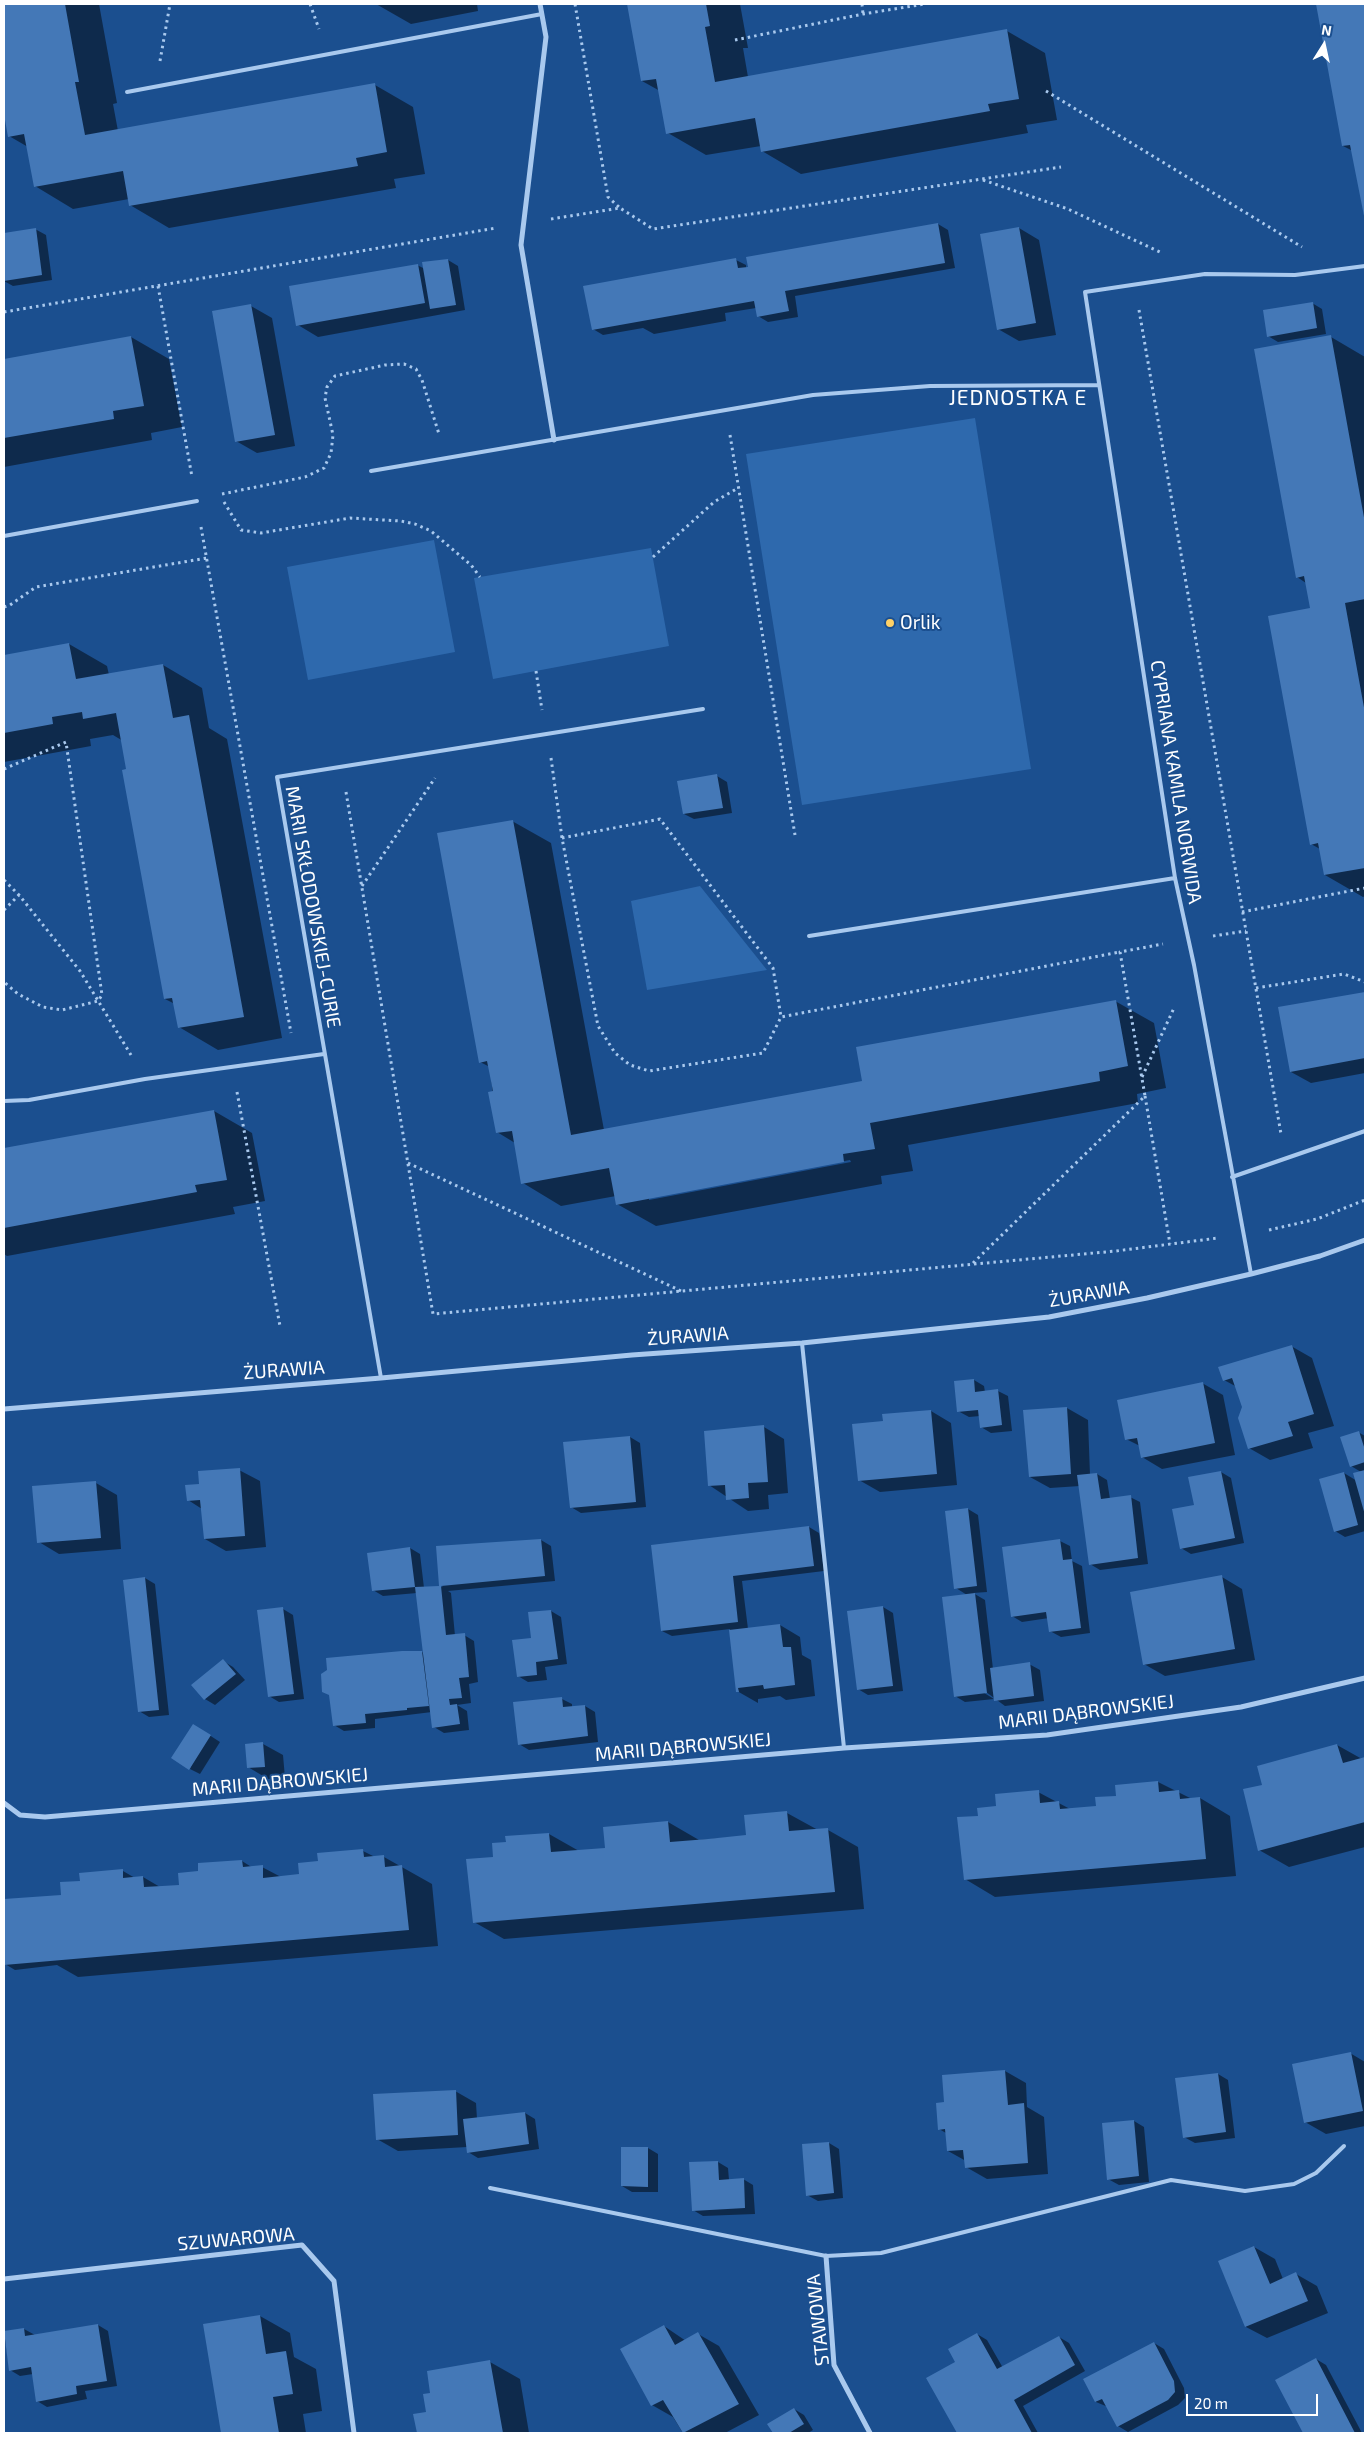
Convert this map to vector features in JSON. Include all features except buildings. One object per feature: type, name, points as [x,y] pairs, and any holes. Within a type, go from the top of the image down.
[{"type":"street","points":[[540,4],[546,37],[521,245],[554,440]]},
{"type":"street","name":"ŻURAWIA","points":[[4,1409],[632,1355],[802,1343],[1049,1317],[1147,1298],[1251,1274],[1320,1256],[1365,1240]]},
{"type":"street","name":"MARII DĄBROWSKIEJ","points":[[4,1803],[20,1815],[45,1817],[844,1748],[1047,1735],[1241,1707],[1365,1678]]},
{"type":"street","name":"SZUWAROWA","points":[[4,2278],[302,2244],[334,2281],[354,2433]]},
{"type":"street","name":"STAWOWA","points":[[826,2256],[834,2365],[870,2433]]},
{"type":"lane","points":[[127,92],[542,14]]},
{"type":"lane","points":[[1135,284],[1205,274],[1295,275],[1365,266]]},
{"type":"lane","name":"CYPRIANA KAMILA NORWIDA","points":[[1135,284],[1085,292],[1175,878],[1194,965],[1251,1274]]},
{"type":"lane","points":[[370,471],[813,395],[930,386],[1099,386]]},
{"type":"lane","points":[[4,536],[197,501]]},
{"type":"lane","name":"MARII SKŁODOWSKIEJ-CURIE","points":[[381,1378],[277,777],[703,709]]},
{"type":"lane","points":[[808,936],[1175,878]]},
{"type":"lane","points":[[4,1101],[29,1100],[145,1079],[324,1054]]},
{"type":"lane","points":[[1232,1176],[1365,1131]]},
{"type":"lane","points":[[802,1343],[844,1748]]},
{"type":"lane","points":[[490,2188],[826,2256],[881,2253],[1171,2180],[1245,2190],[1294,2184],[1316,2173],[1344,2146]]},
{"type":"path","points":[[155,86],[170,4]]},
{"type":"path","points":[[575,4],[608,197],[620,208]]},
{"type":"path","points":[[862,4],[863,14]]},
{"type":"path","points":[[735,40],[863,14],[925,4]]},
{"type":"path","points":[[1046,91],[1339,270]]},
{"type":"path","points":[[981,179],[1068,209],[1205,274]]},
{"type":"path","points":[[1135,284],[1285,1159]]},
{"type":"path","points":[[158,286],[296,1058]]},
{"type":"path","points":[[446,458],[428,397],[416,369],[404,364],[385,365],[335,376],[327,387],[325,398],[333,435],[331,453],[324,468],[305,477],[221,494],[228,511],[241,530],[261,533],[350,518],[401,521],[415,524],[431,531],[471,565],[480,577]]},
{"type":"path","points":[[726,410],[795,835]]},
{"type":"path","points":[[653,557],[714,502],[738,488]]},
{"type":"path","points":[[4,607],[10,606],[36,588],[207,558]]},
{"type":"path","points":[[536,671],[562,838],[598,1026],[615,1052],[630,1065],[649,1071],[763,1053],[782,1016]]},
{"type":"path","points":[[4,769],[66,742],[102,994],[98,1001],[62,1010],[43,1007],[18,994],[4,982]]},
{"type":"path","points":[[342,767],[433,1314],[682,1292],[1244,1236],[1317,1219],[1365,1200]]},
{"type":"path","points":[[362,886],[438,773]]},
{"type":"path","points":[[4,880],[19,895],[80,971],[145,1079]]},
{"type":"path","points":[[1242,912],[1365,888]]},
{"type":"path","points":[[4,910],[19,895]]},
{"type":"path","points":[[1170,1244],[1120,952],[1246,931]]},
{"type":"path","points":[[1142,1078],[1194,965]]},
{"type":"path","points":[[1256,988],[1344,974],[1365,982]]},
{"type":"path","points":[[233,1066],[280,1326]]},
{"type":"path","points":[[972,1264],[1145,1096]]},
{"type":"path","points":[[408,1163],[682,1292]]},
{"type":"shaded area","name":"Orlik","points":[[975,418],[1031,769],[802,805],[746,454]]},
{"type":"shaded area","points":[[434,540],[455,652],[308,680],[287,567]]},
{"type":"shaded area","points":[[651,548],[669,646],[493,679],[474,578]]},
{"type":"shaded area","points":[[700,886],[767,970],[647,990],[631,901]]},
{"type":"place","name":"Orlik","points":[[890,623]]},
{"type":"district","name":"JEDNOSTKA E","points":[[1018,398]]}]
